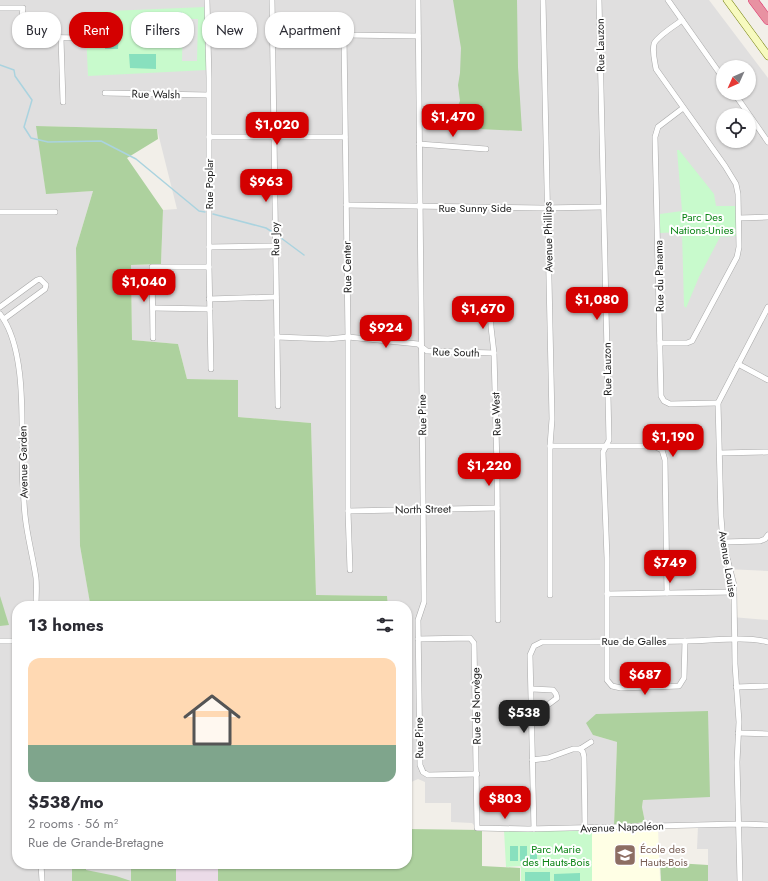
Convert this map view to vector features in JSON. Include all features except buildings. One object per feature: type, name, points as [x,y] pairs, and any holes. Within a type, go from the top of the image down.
[{"type":"highway","points":[[753,0],[768,20]]},
{"type":"main road","points":[[727,0],[768,56]]},
{"type":"street","name":"Rue Poplar","points":[[207,0],[209,298],[211,369]]},
{"type":"street","name":"Rue Joy","points":[[272,0],[272,12]]},
{"type":"street","name":"Rue Pine","points":[[418,0],[424,509],[424,602],[418,620],[420,768],[428,775],[477,774]]},
{"type":"street","name":"Avenue Phillips","points":[[543,0],[552,418],[550,446],[550,594]]},
{"type":"street","name":"Rue Lauzon","points":[[599,0],[609,440],[603,452],[607,558],[607,680],[612,686],[621,688],[678,686],[684,678],[685,642]]},
{"type":"street","points":[[668,0],[716,68]]},
{"type":"street","points":[[0,8],[22,8],[22,12]]},
{"type":"street","points":[[660,343],[687,343],[692,341],[737,256],[739,247],[738,194],[736,184],[656,70],[654,44],[657,39],[682,20]]},
{"type":"street","points":[[354,35],[418,36]]},
{"type":"street","points":[[62,102],[61,38],[69,38]]},
{"type":"street","name":"Rue Joy","points":[[273,48],[278,406]]},
{"type":"street","name":"Rue Center","points":[[344,48],[348,337],[348,511],[350,570]]},
{"type":"street","name":"Rue Walsh","points":[[105,93],[208,95]]},
{"type":"street","points":[[739,100],[768,142]]},
{"type":"street","name":"Rue du Panama","points":[[684,108],[658,127],[655,137],[661,396],[664,401],[670,404],[718,403]]},
{"type":"street","points":[[209,138],[345,137]]},
{"type":"street","points":[[419,144],[486,149]]},
{"type":"street","name":"Rue Sunny Side","points":[[346,205],[547,208],[603,207]]},
{"type":"street","points":[[0,212],[56,212]]},
{"type":"street","points":[[739,218],[768,217]]},
{"type":"street","points":[[209,247],[275,246]]},
{"type":"street","points":[[153,338],[152,267],[209,267]]},
{"type":"street","points":[[0,307],[37,280],[40,279],[46,285],[45,289],[4,320]]},
{"type":"street","points":[[209,298],[276,297]]},
{"type":"street","name":"Rue West","points":[[490,304],[494,353],[498,467],[498,620]]},
{"type":"street","name":"Avenue Louise","points":[[740,881],[737,762],[739,717],[736,687],[734,585],[723,542],[718,403],[768,307]]},
{"type":"street","points":[[153,308],[210,309]]},
{"type":"street","name":"Avenue Garden","points":[[0,314],[9,327],[13,340],[18,370],[22,420],[25,517],[36,579],[36,601]]},
{"type":"street","name":"Rue South","points":[[278,337],[328,339],[348,337],[417,344],[427,351],[494,353]]},
{"type":"street","points":[[738,364],[768,380]]},
{"type":"street","points":[[550,446],[654,446],[662,450],[665,460],[667,593]]},
{"type":"street","points":[[720,453],[768,452]]},
{"type":"street","name":"North Street","points":[[348,511],[497,508]]},
{"type":"street","points":[[723,542],[760,541],[765,539],[768,535]]},
{"type":"street","points":[[607,594],[734,592]]},
{"type":"street","name":"Rue de Norvège","points":[[418,639],[470,638],[474,643],[477,828]]},
{"type":"street","name":"Rue de Galles","points":[[532,689],[530,655],[534,646],[542,642],[685,642],[760,640],[768,642]]},
{"type":"street","points":[[0,641],[12,641]]},
{"type":"street","points":[[736,687],[768,686]]},
{"type":"street","points":[[532,711],[549,704],[557,698],[553,690],[532,689],[532,711],[532,760],[534,829]]},
{"type":"street","points":[[738,733],[768,734]]},
{"type":"street","points":[[532,760],[548,758],[572,749],[580,749],[591,742]]},
{"type":"street","points":[[580,749],[583,752],[584,757],[585,828]]},
{"type":"street","name":"Avenue Napoléon","points":[[477,828],[534,829],[739,824],[768,825]]},
{"type":"street","points":[[41,869],[42,881]]},
{"type":"shaded area","points":[[0,0],[709,0],[754,60],[716,60],[716,100],[756,100],[756,62],[768,78],[768,571],[726,569],[732,617],[768,620],[768,881],[708,881],[708,849],[697,849],[698,826],[657,826],[645,822],[642,807],[643,800],[708,711],[593,735],[617,742],[614,826],[477,828],[472,823],[451,822],[451,803],[425,803],[425,782],[418,779],[412,782],[412,601],[388,601],[387,596],[316,595],[311,423],[238,417],[238,380],[187,379],[178,344],[132,340],[131,265],[161,264],[163,210],[177,209],[157,129],[37,126],[46,193],[93,191],[76,248],[80,546],[90,601],[12,601],[12,869],[176,869],[176,881],[0,881]]},
{"type":"shaded area","points":[[194,19],[198,19],[197,61],[182,61],[182,48],[194,48]]},
{"type":"shaded area","name":"École des Hauts-Bois","points":[[592,828],[658,828],[660,881],[592,881]]},
{"type":"shaded area","points":[[176,869],[218,869],[218,881],[176,881]]},
{"type":"green space","points":[[453,0],[517,0],[518,67],[522,131],[458,128],[455,112],[460,101],[458,85],[461,48]]},
{"type":"green space","points":[[205,7],[205,12],[202,12],[202,48],[206,48],[207,70],[88,76],[87,48],[123,48],[123,12],[85,12]]},
{"type":"green space","points":[[105,48],[118,48],[118,49]]},
{"type":"green space","points":[[129,54],[156,54],[156,69],[130,68]]},
{"type":"green space","points":[[36,126],[157,129],[158,139],[127,158],[163,210],[161,264],[131,265],[132,340],[178,344],[187,379],[238,380],[238,417],[311,423],[316,595],[387,596],[388,601],[90,601],[80,546],[76,248],[93,191],[46,194]]},
{"type":"green space","name":"Parc Des Nations-Unies","points":[[677,150],[679,150],[714,194],[716,206],[736,206],[736,236],[720,237],[699,277],[686,308],[684,306],[682,232],[660,233],[660,214],[682,211]]},
{"type":"green space","points":[[0,596],[9,625],[0,626]]},
{"type":"green space","points":[[708,711],[710,797],[643,800],[642,807],[645,822],[614,826],[617,742],[593,735],[586,723],[596,714]]},
{"type":"green space","name":"Parc Marie des Hauts-Bois","points":[[592,828],[592,881],[521,881],[521,866],[506,867],[504,830]]},
{"type":"green space","points":[[412,829],[482,830],[482,866],[520,868],[520,881],[218,881],[218,869],[412,869]]},
{"type":"green space","points":[[537,845],[537,861],[530,861],[530,846]]},
{"type":"green space","points":[[510,846],[518,846],[518,861],[510,861]]},
{"type":"green space","points":[[520,846],[527,846],[527,861],[520,861]]},
{"type":"green space","points":[[660,862],[708,865],[708,881],[661,881]]},
{"type":"green space","points":[[72,869],[86,869],[131,881],[72,881]]},
{"type":"green space","points":[[131,869],[176,869],[176,881],[131,881]]},
{"type":"green space","points":[[525,872],[550,872],[550,881],[525,881]]},
{"type":"green space","points":[[580,873],[580,881],[554,881],[554,874]]},
{"type":"waterway","points":[[0,65],[14,70],[15,76],[32,100],[24,127],[31,138],[48,142],[101,141],[136,159],[199,211],[205,212]]},
{"type":"waterway","points":[[213,214],[266,228],[274,233]]},
{"type":"waterway","points":[[277,235],[304,255]]},
{"type":"place","name":"École des Hauts-Bois","points":[[625,855]]}]
